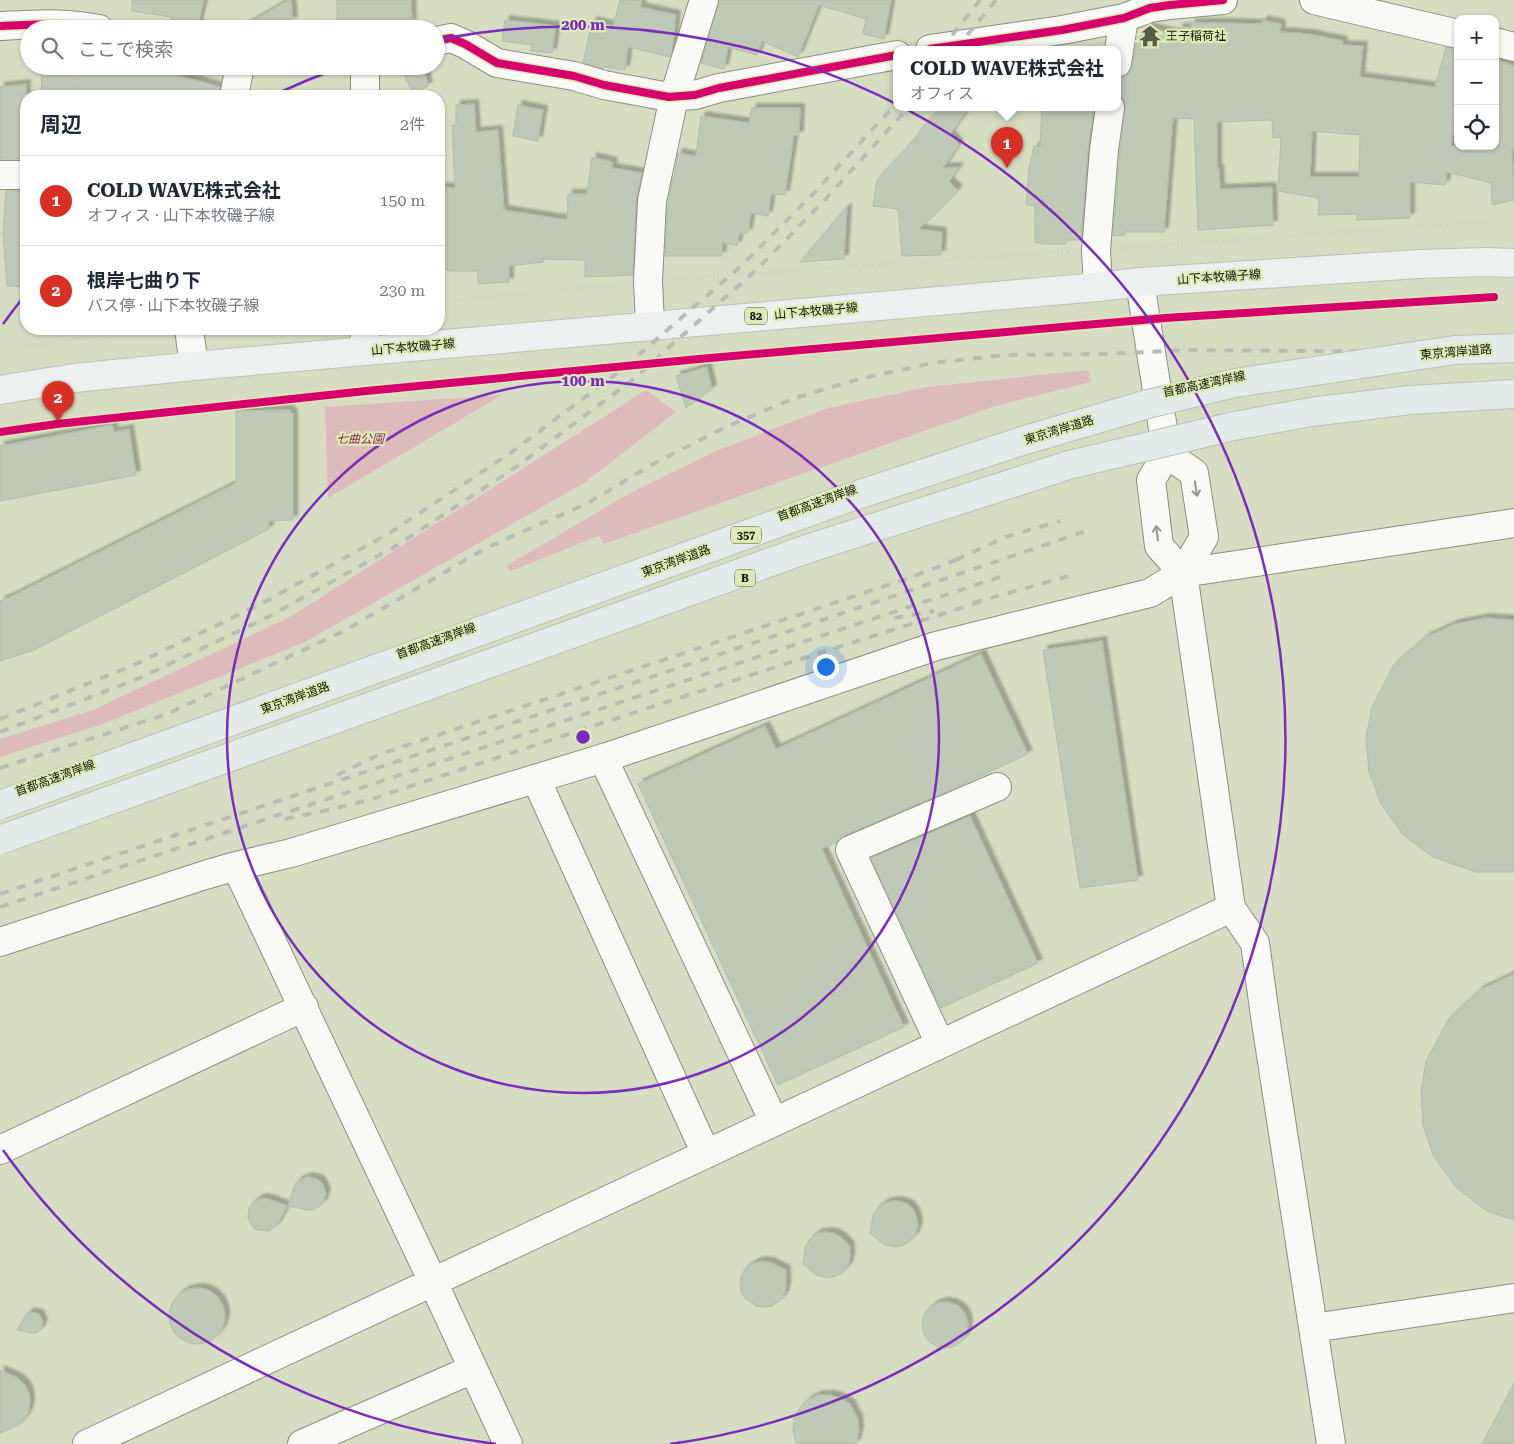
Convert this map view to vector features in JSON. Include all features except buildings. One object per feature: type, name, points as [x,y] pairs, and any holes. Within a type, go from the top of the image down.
[{"type":"highway","name":"首都高速湾岸線","points":[[0,797],[850,490],[978,447],[1143,397],[1225,378],[1454,346],[1514,344]]},
{"type":"highway","name":"東京湾岸道路","points":[[0,805],[842,500],[1022,441],[1148,404],[1235,383],[1455,350],[1514,348]]},
{"type":"highway","points":[[0,840],[807,549],[1069,465],[1234,426],[1311,412],[1410,400],[1514,394]]},
{"type":"highway","name":"B","points":[[0,846],[815,552],[1062,474],[1203,439],[1308,418],[1396,408],[1514,401]]},
{"type":"main road","name":"山下本牧磯子線","points":[[0,390],[74,378],[194,366],[365,340],[650,326],[1140,282],[1419,264],[1514,263]]},
{"type":"street","points":[[650,326],[648,281],[652,201],[674,97],[704,0]]},
{"type":"street","points":[[951,46],[1062,30],[1124,18],[1150,8],[1170,4],[1224,0]]},
{"type":"street","points":[[1314,0],[1454,33]]},
{"type":"street","points":[[1120,46],[1124,18]]},
{"type":"street","points":[[0,26],[20,25]]},
{"type":"street","points":[[445,39],[451,38],[465,44],[497,63],[574,76],[604,85],[669,97],[696,95],[719,88],[893,56]]},
{"type":"street","points":[[1499,43],[1514,47]]},
{"type":"street","points":[[235,90],[238,75]]},
{"type":"street","points":[[364,90],[365,75]]},
{"type":"street","points":[[1098,287],[1096,250],[1104,150],[1109,111]]},
{"type":"street","points":[[0,175],[20,175]]},
{"type":"street","points":[[1140,282],[1167,454],[1151,480],[1159,546],[1183,573],[1231,908],[1254,943],[1331,1444]]},
{"type":"street","points":[[190,335],[194,366]]},
{"type":"street","points":[[1167,454],[1194,473],[1204,537],[1183,573]]},
{"type":"street","points":[[0,942],[205,875],[292,853],[603,758],[936,646],[1150,593],[1183,573],[1514,523]]},
{"type":"street","points":[[603,758],[774,1122]]},
{"type":"street","points":[[536,779],[706,1154]]},
{"type":"street","points":[[940,1044],[850,850],[997,787]]},
{"type":"street","points":[[236,866],[508,1444]]},
{"type":"street","points":[[87,1444],[1231,908]]},
{"type":"street","points":[[0,1150],[304,1007]]},
{"type":"street","points":[[1313,1328],[1514,1298]]},
{"type":"street","points":[[302,1444],[473,1369]]},
{"type":"path","points":[[74,76],[74,90]]},
{"type":"path","points":[[1034,217],[1034,224]]},
{"type":"path","points":[[445,301],[648,281],[1514,220]]},
{"type":"path","points":[[0,432],[56,424],[366,391],[699,359],[1145,320],[1514,297]]},
{"type":"path","points":[[72,335],[72,340]]},
{"type":"path","points":[[0,349],[113,335]]},
{"type":"green space","points":[[1088,370],[1091,382],[995,406],[604,544],[599,536],[511,571],[506,566],[632,492],[716,451],[828,408],[927,387]]},
{"type":"green space","points":[[646,390],[676,412],[584,483],[303,643],[100,725],[0,757],[0,739],[93,710],[290,617]]},
{"type":"green space","name":"七曲公園","points":[[502,395],[328,498],[325,407]]},
{"type":"railway","points":[[943,46],[980,0]]},
{"type":"railway","points":[[958,46],[996,0]]},
{"type":"railway","points":[[0,719],[134,665],[261,604],[388,534],[509,454],[620,371],[741,266],[811,196],[893,107]]},
{"type":"railway","points":[[0,732],[140,678],[268,617],[396,546],[516,467],[631,381],[754,272],[821,204],[905,111]]},
{"type":"railway","points":[[0,768],[167,714],[344,631],[486,548],[588,503],[653,464],[728,426],[795,398],[863,378],[933,363],[1004,355],[1105,354],[1188,350],[1433,352],[1514,358]]},
{"type":"railway","points":[[956,560],[1003,538],[1060,521]]},
{"type":"railway","points":[[0,894],[1086,531]]},
{"type":"railway","points":[[337,775],[378,755],[909,578],[963,557]]},
{"type":"railway","points":[[973,603],[1076,574]]},
{"type":"railway","points":[[0,907],[1006,575]]},
{"type":"railway","points":[[285,819],[372,799],[660,704],[980,602]]},
{"type":"railway","points":[[894,618],[934,611]]},
{"type":"cycle path","points":[[951,46],[1062,30],[1124,18],[1150,8],[1223,0]]},
{"type":"cycle path","points":[[0,26],[20,25]]},
{"type":"cycle path","points":[[445,39],[451,38],[465,44],[497,63],[574,76],[604,85],[669,97],[695,95],[719,88],[893,56]]},
{"type":"cycle path","points":[[0,432],[57,424],[366,391],[699,359],[1165,318],[1494,297]]},
{"type":"place","name":"王子稲荷社","points":[[1150,36]]},
{"type":"place","name":"COLD WAVE株式会社","points":[[1007,168]]},
{"type":"place","name":"根岸七曲り下","points":[[58,422]]}]
